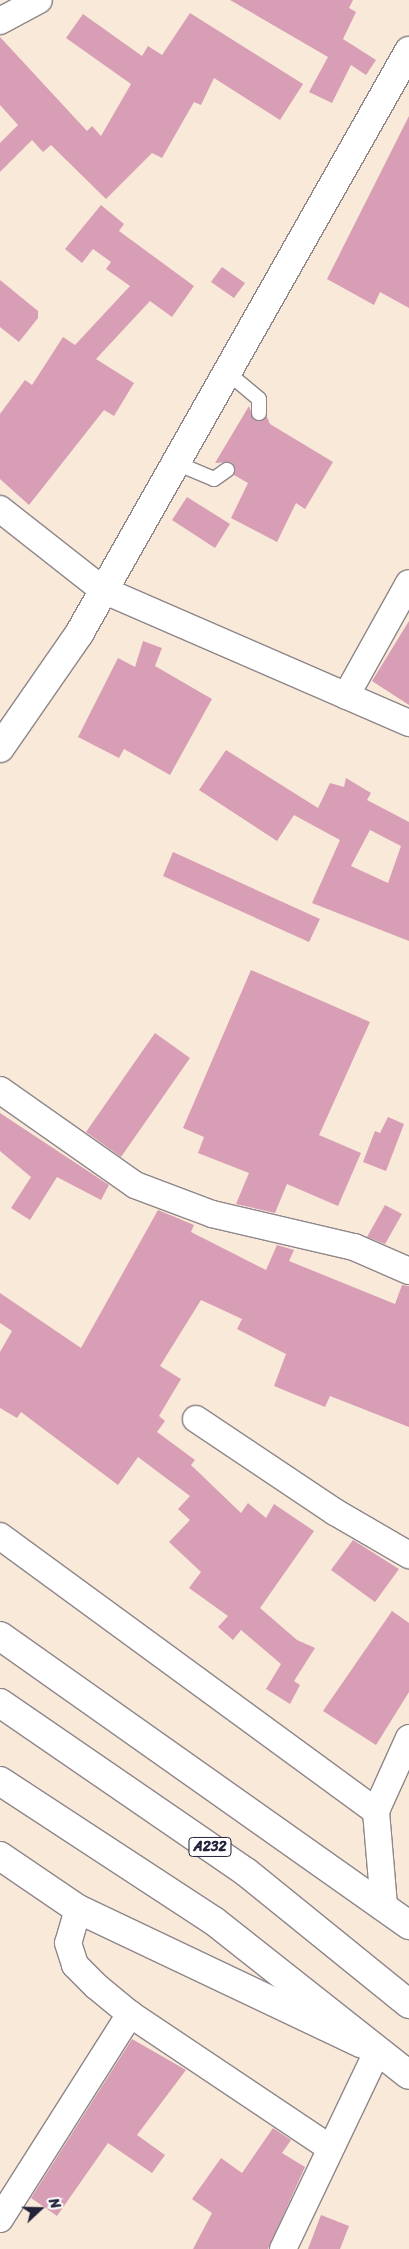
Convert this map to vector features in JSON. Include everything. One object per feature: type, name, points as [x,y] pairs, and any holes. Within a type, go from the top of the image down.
[{"type":"main road","points":[[0,748],[79,634],[406,63]]},
{"type":"main road","points":[[0,1636],[409,1924]]},
{"type":"main road","name":"A232","points":[[0,1703],[246,1872],[409,2004]]},
{"type":"main road","points":[[0,1781],[214,1921],[377,2052],[409,2075]]},
{"type":"main road","points":[[0,1856],[78,1909],[377,2052]]},
{"type":"street","points":[[0,21],[39,0]]},
{"type":"street","points":[[0,509],[103,590],[409,723]]},
{"type":"street","points":[[346,696],[409,584]]},
{"type":"street","points":[[0,1090],[135,1185],[212,1214],[354,1247],[409,1271]]},
{"type":"street","points":[[196,1419],[336,1512],[409,1555]]},
{"type":"street","points":[[0,1536],[376,1812]]},
{"type":"street","points":[[384,1905],[376,1812],[409,1738]]},
{"type":"street","points":[[78,1909],[68,1943],[75,1965],[130,2014],[330,2148]]},
{"type":"street","points":[[0,2219],[130,2014]]},
{"type":"street","points":[[283,2249],[377,2052]]},
{"type":"lane","points":[[228,373],[259,399],[259,413]]},
{"type":"lane","points":[[176,463],[214,479],[227,470]]},
{"type":"building","points":[[230,0],[353,0],[349,8],[356,12],[343,39],[376,60],[366,75],[351,65],[332,103],[309,92],[328,57]]},
{"type":"building","points":[[190,13],[303,84],[280,120],[214,78],[201,105],[194,102],[162,158],[152,153],[106,199],[51,145],[43,152],[32,140],[0,172],[0,143],[18,125],[0,105],[0,37],[87,131],[92,126],[101,136],[131,84],[66,38],[83,14],[142,56],[148,46],[162,55]]},
{"type":"building","points":[[409,116],[409,308],[380,292],[374,305],[327,279]]},
{"type":"building","points":[[101,205],[124,224],[119,231],[194,286],[172,317],[150,301],[96,359],[134,383],[114,416],[104,410],[29,505],[0,479],[0,414],[25,380],[32,385],[63,337],[75,345],[130,286],[106,269],[111,262],[93,249],[82,263],[65,249]]},
{"type":"building","points":[[222,267],[245,283],[234,298],[211,282]]},
{"type":"building","points":[[0,280],[38,311],[38,318],[19,342],[0,327]]},
{"type":"building","points":[[249,406],[254,420],[267,417],[270,424],[333,462],[305,509],[296,503],[277,542],[231,518],[248,483],[234,475],[231,462],[215,463]]},
{"type":"building","points":[[187,497],[230,524],[215,548],[172,520]]},
{"type":"building","points":[[409,621],[409,705],[372,681]]},
{"type":"building","points":[[143,641],[162,648],[155,666],[212,699],[170,775],[124,749],[119,758],[78,737],[118,658],[135,667]]},
{"type":"building","points":[[226,750],[318,808],[330,783],[344,787],[346,778],[371,793],[367,800],[409,822],[409,941],[312,903],[340,840],[294,815],[277,841],[199,790]],"holes":[[[370,830],[401,846],[388,883],[351,866]]]},
{"type":"building","points":[[173,852],[320,919],[309,942],[163,876]]},
{"type":"building","points":[[251,970],[370,1022],[319,1135],[361,1153],[338,1206],[287,1184],[275,1213],[236,1204],[249,1173],[198,1153],[204,1137],[183,1128]]},
{"type":"building","points":[[155,1033],[190,1058],[121,1157],[86,1132]]},
{"type":"building","points":[[0,1113],[109,1185],[101,1200],[57,1177],[30,1220],[11,1208],[31,1177],[0,1151]]},
{"type":"building","points":[[388,1117],[404,1124],[386,1171],[363,1162],[375,1131],[380,1133]]},
{"type":"building","points":[[385,1205],[402,1214],[385,1244],[367,1237]]},
{"type":"building","points":[[158,1210],[194,1225],[191,1232],[266,1270],[277,1245],[294,1250],[289,1261],[395,1304],[402,1285],[409,1286],[409,1427],[330,1396],[325,1407],[274,1386],[286,1354],[237,1329],[242,1319],[201,1300],[160,1366],[181,1379],[159,1416],[165,1421],[157,1432],[195,1460],[191,1465],[241,1513],[248,1503],[266,1518],[274,1504],[314,1531],[260,1608],[297,1640],[315,1648],[294,1681],[300,1685],[290,1704],[266,1689],[281,1664],[241,1630],[233,1640],[218,1627],[228,1616],[189,1588],[201,1572],[169,1542],[190,1520],[178,1509],[190,1496],[138,1457],[118,1485],[21,1412],[17,1418],[0,1408],[0,1352],[12,1331],[0,1323],[0,1293],[81,1348]]},
{"type":"building","points":[[353,1540],[399,1569],[375,1602],[331,1570]]},
{"type":"building","points":[[392,1611],[409,1623],[409,1692],[376,1745],[323,1711]]},
{"type":"building","points":[[132,2039],[186,2070],[137,2135],[165,2155],[152,2173],[108,2143],[57,2216],[31,2198]]},
{"type":"building","points":[[273,2128],[291,2140],[282,2153],[305,2167],[268,2249],[193,2249],[212,2213],[192,2199],[221,2158],[242,2173]]},
{"type":"building","points":[[321,2215],[349,2226],[340,2249],[308,2249]]}]
